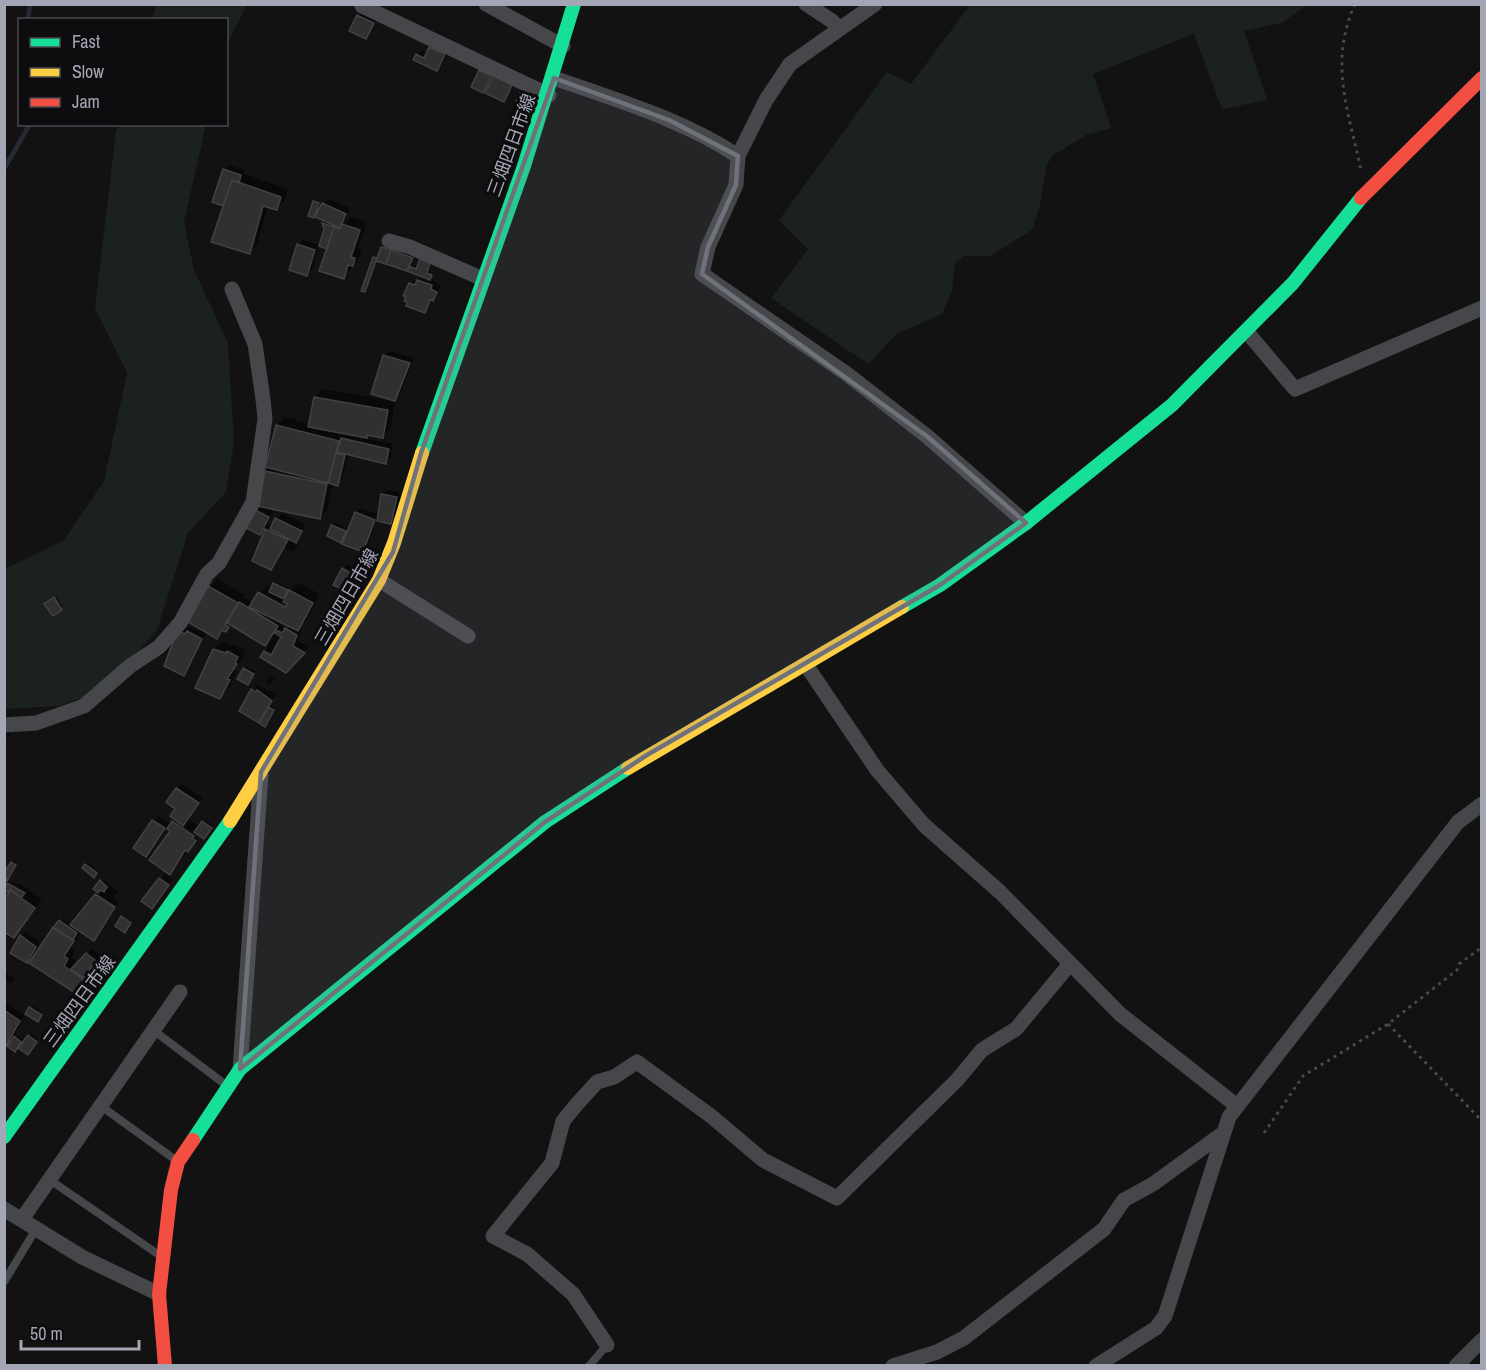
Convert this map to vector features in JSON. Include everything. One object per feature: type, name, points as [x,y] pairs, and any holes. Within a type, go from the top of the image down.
[{"type":"street","points":[[486,4],[562,46]]},
{"type":"street","name":"三畑四日市線","points":[[4,1137],[223,833],[379,580],[393,552],[421,453],[549,95],[574,4]]},
{"type":"street","points":[[806,4],[840,29]]},
{"type":"street","points":[[875,4],[790,64],[766,100],[738,156],[736,185],[708,247],[702,274],[874,395],[928,437],[1026,523]]},
{"type":"street","points":[[362,6],[549,95]]},
{"type":"street","points":[[554,78],[669,120],[719,144],[738,156]]},
{"type":"street","points":[[165,1365],[159,1294],[171,1190],[178,1162],[240,1069],[545,822],[647,755],[806,665],[940,585],[1026,523],[1172,405],[1247,332],[1293,283],[1365,193],[1482,78]]},
{"type":"street","points":[[389,241],[410,247],[483,279]]},
{"type":"street","points":[[4,725],[36,723],[84,706],[130,666],[159,647],[180,623],[207,574],[219,563],[253,502],[265,419],[255,344],[232,289]]},
{"type":"street","points":[[1247,332],[1295,389],[1482,308]]},
{"type":"street","points":[[379,580],[468,636]]},
{"type":"street","points":[[806,665],[900,799],[940,841],[1014,906],[1069,965],[1120,1014],[1237,1106]]},
{"type":"street","points":[[240,1069],[261,772]]},
{"type":"street","points":[[1096,1365],[1156,1328],[1165,1316],[1222,1134],[1237,1106],[1458,822],[1482,804]]},
{"type":"street","points":[[607,1345],[573,1294],[534,1259],[493,1236],[552,1163],[563,1121],[597,1082],[620,1074],[637,1062],[711,1116],[763,1160],[837,1198],[957,1080],[982,1050],[1016,1029],[1069,965]]},
{"type":"street","points":[[22,1219],[180,992]]},
{"type":"street","points":[[893,1365],[937,1352],[964,1338],[1104,1230],[1124,1200],[1153,1184],[1222,1134]]},
{"type":"street","points":[[4,1209],[82,1257],[159,1294]]},
{"type":"street","points":[[1456,1365],[1482,1340]]},
{"type":"lane","points":[[153,1030],[228,1086]]},
{"type":"lane","points":[[100,1106],[178,1162]]},
{"type":"lane","points":[[50,1180],[162,1257]]},
{"type":"lane","points":[[4,1282],[36,1229]]},
{"type":"lane","points":[[589,1365],[607,1345]]},
{"type":"path","points":[[1355,4],[1343,36],[1340,57],[1347,106],[1365,193]]},
{"type":"path","points":[[1264,1134],[1303,1076],[1388,1024],[1457,970],[1459,964],[1482,947]]},
{"type":"path","points":[[1388,1024],[1482,1121]]},
{"type":"highlighted area","points":[[554,78],[669,120],[738,156],[736,185],[708,247],[702,274],[928,437],[1026,523],[940,585],[647,755],[545,822],[240,1069],[261,772],[393,552],[421,453]]},
{"type":"shaded area","points":[[156,4],[247,5],[228,42],[228,18],[152,18]]},
{"type":"shaded area","points":[[970,5],[1306,5],[1282,23],[1244,31],[1267,100],[1222,109],[1194,34],[1093,74],[1111,128],[1086,135],[1052,156],[1046,167],[1040,205],[1032,230],[990,256],[964,256],[955,264],[952,290],[942,314],[897,334],[868,364],[771,298],[808,249],[779,220],[887,72],[911,84]]},
{"type":"shaded area","points":[[119,126],[206,126],[184,222],[194,270],[228,343],[234,442],[226,492],[188,533],[157,630],[106,690],[58,706],[5,709],[5,569],[64,540],[104,481],[127,373],[95,308],[116,131]]},
{"type":"building","points":[[357,15],[374,23],[366,39],[349,31]]},
{"type":"building","points":[[429,47],[445,54],[437,71],[413,60],[416,54],[424,58]]},
{"type":"building","points":[[479,70],[491,76],[483,93],[471,87]]},
{"type":"building","points":[[494,75],[513,83],[504,102],[485,93]]},
{"type":"building","points":[[520,93],[535,101],[531,111],[515,104]]},
{"type":"building","points":[[223,169],[241,175],[239,183],[232,180],[223,206],[212,202]]},
{"type":"building","points":[[232,180],[281,197],[277,210],[263,206],[250,254],[211,242]]},
{"type":"building","points":[[313,201],[319,203],[314,218],[308,216]]},
{"type":"building","points":[[322,203],[346,214],[340,228],[315,217]]},
{"type":"building","points":[[322,223],[334,227],[327,249],[319,246],[324,229]]},
{"type":"building","points":[[342,224],[360,230],[351,257],[355,258],[353,266],[348,265],[344,279],[319,271],[334,227],[340,229]]},
{"type":"building","points":[[297,244],[315,250],[307,276],[289,270]]},
{"type":"building","points":[[381,247],[391,250],[386,264],[376,261]]},
{"type":"building","points":[[391,250],[413,258],[407,271],[386,264]]},
{"type":"building","points":[[373,257],[377,258],[365,292],[361,291]]},
{"type":"building","points":[[420,259],[430,263],[427,273],[432,275],[430,280],[407,271],[409,266],[416,269]]},
{"type":"building","points":[[417,280],[432,285],[431,289],[437,292],[433,301],[430,300],[425,313],[406,306],[407,302],[404,301],[406,296],[403,296],[409,283],[415,285]]},
{"type":"building","points":[[383,355],[410,363],[395,401],[371,394]]},
{"type":"building","points":[[314,397],[388,410],[383,438],[367,435],[367,438],[308,427]]},
{"type":"building","points":[[276,425],[339,441],[328,483],[265,467]]},
{"type":"building","points":[[341,438],[389,449],[386,464],[337,452]]},
{"type":"building","points":[[336,453],[345,455],[338,486],[328,483]]},
{"type":"building","points":[[265,471],[327,484],[320,519],[257,506]]},
{"type":"building","points":[[381,494],[397,497],[391,524],[377,521]]},
{"type":"building","points":[[255,510],[269,517],[260,535],[246,528]]},
{"type":"building","points":[[355,512],[375,520],[363,552],[342,544]]},
{"type":"building","points":[[275,518],[302,531],[296,543],[270,529]]},
{"type":"building","points":[[331,525],[346,531],[341,543],[327,536]]},
{"type":"building","points":[[265,529],[288,540],[271,570],[252,561]]},
{"type":"building","points":[[342,568],[363,580],[355,596],[333,585]]},
{"type":"building","points":[[273,583],[288,590],[284,599],[269,592]]},
{"type":"building","points":[[208,586],[238,603],[225,625],[229,627],[226,632],[222,630],[217,639],[188,622]]},
{"type":"building","points":[[289,590],[313,603],[298,631],[249,607],[258,592],[285,607],[287,604],[283,602]]},
{"type":"building","points":[[54,597],[62,610],[53,616],[44,604]]},
{"type":"building","points":[[239,602],[278,626],[265,646],[227,623]]},
{"type":"building","points":[[285,628],[297,635],[293,646],[305,653],[286,673],[260,657],[264,651],[271,655],[281,637],[274,632],[276,630],[282,633]]},
{"type":"building","points":[[187,631],[202,639],[184,676],[164,666],[175,637],[180,632],[185,634]]},
{"type":"building","points":[[213,649],[226,653],[227,651],[238,657],[235,663],[237,664],[227,679],[230,680],[220,699],[195,688]]},
{"type":"building","points":[[243,668],[254,674],[248,685],[237,679]]},
{"type":"building","points":[[251,689],[256,692],[257,690],[272,701],[259,723],[239,711]]},
{"type":"building","points":[[268,707],[274,710],[265,727],[259,723]]},
{"type":"building","points":[[176,788],[199,803],[183,826],[170,816],[175,809],[166,802]]},
{"type":"building","points":[[152,820],[165,828],[146,857],[133,848]]},
{"type":"building","points":[[172,821],[194,836],[192,838],[196,841],[188,852],[185,850],[170,875],[149,860],[170,831],[167,829]]},
{"type":"building","points":[[202,821],[212,828],[204,839],[194,832]]},
{"type":"building","points":[[11,862],[16,865],[7,881],[4,872]]},
{"type":"building","points":[[85,864],[97,873],[94,878],[82,868]]},
{"type":"building","points":[[159,878],[169,885],[152,909],[141,901]]},
{"type":"building","points":[[100,880],[107,887],[104,892],[100,890],[98,893],[93,889]]},
{"type":"building","points":[[7,883],[25,893],[21,898],[10,889],[8,892],[4,890]]},
{"type":"building","points":[[10,890],[35,908],[14,938],[4,932],[4,900]]},
{"type":"building","points":[[95,894],[115,907],[94,941],[70,925]]},
{"type":"building","points":[[121,916],[131,923],[125,933],[115,926]]},
{"type":"building","points":[[59,920],[77,933],[73,940],[53,928]]},
{"type":"building","points":[[53,927],[74,941],[64,956],[68,959],[64,966],[95,987],[86,1000],[29,963]]},
{"type":"building","points":[[20,935],[36,947],[27,963],[10,953]]},
{"type":"building","points":[[86,953],[96,961],[84,978],[71,969]]},
{"type":"building","points":[[97,961],[110,970],[97,987],[84,978]]},
{"type":"building","points":[[29,1007],[42,1015],[38,1022],[25,1014]]},
{"type":"building","points":[[4,1010],[20,1021],[5,1047],[4,1047]]},
{"type":"building","points":[[28,1035],[37,1042],[28,1055],[18,1048]]},
{"type":"building","points":[[14,1036],[21,1042],[15,1052],[7,1046]]},
{"type":"waterway","points":[[28,18],[30,4]]},
{"type":"waterway","points":[[4,169],[29,126]]},
{"type":"traffic: fast","points":[[422,453],[524,166],[574,4]]},
{"type":"traffic: fast","points":[[902,607],[940,585],[1026,523],[1172,405],[1293,283],[1361,198]]},
{"type":"traffic: fast","points":[[193,1140],[240,1069],[545,822],[628,768]]},
{"type":"traffic: fast","points":[[4,1137],[230,821]]},
{"type":"traffic: slow","points":[[230,821],[379,580],[394,543],[422,453]]},
{"type":"traffic: slow","points":[[628,768],[902,607]]},
{"type":"traffic: jam","points":[[1361,198],[1482,78]]},
{"type":"traffic: jam","points":[[165,1366],[159,1294],[171,1190],[178,1162],[193,1140]]}]
